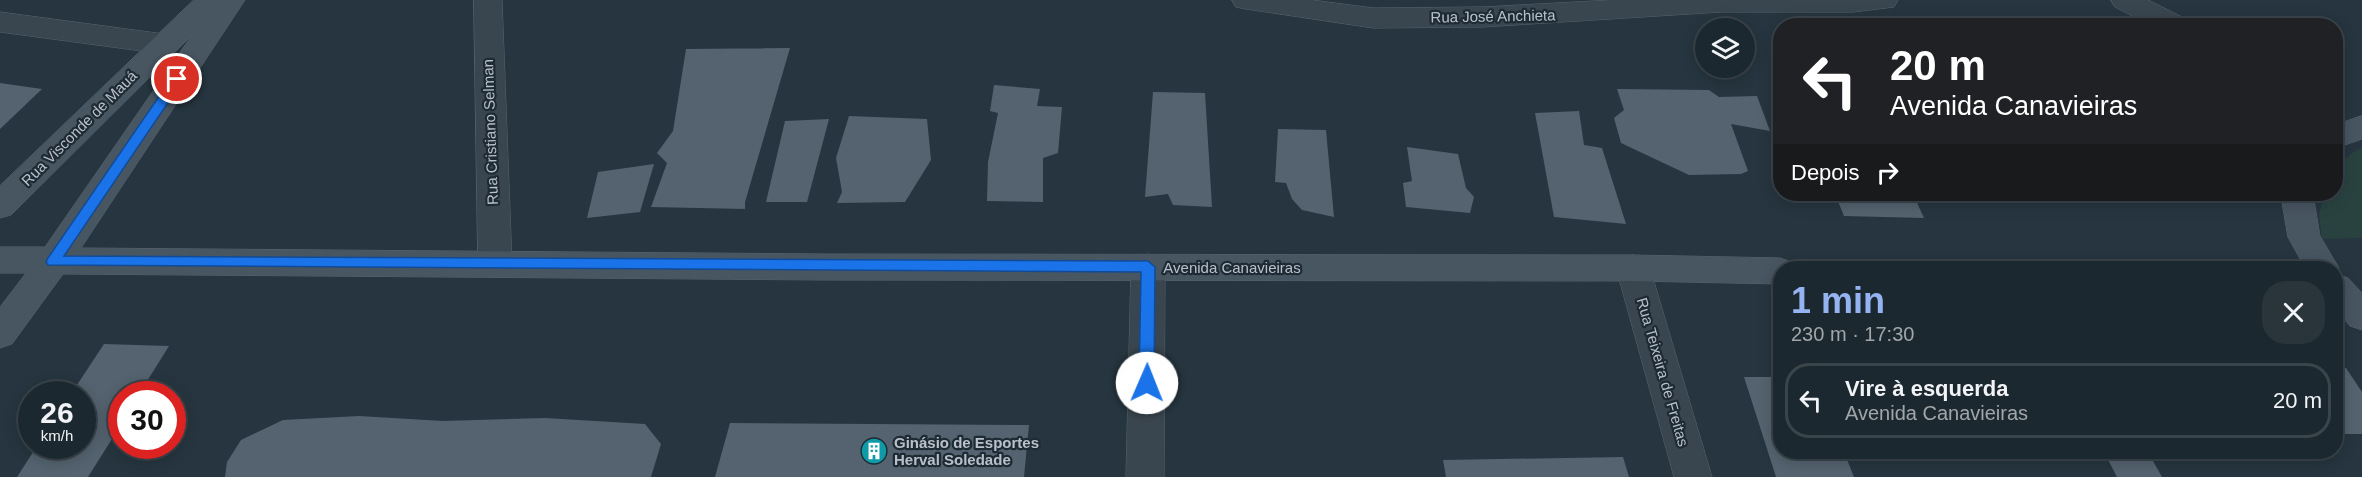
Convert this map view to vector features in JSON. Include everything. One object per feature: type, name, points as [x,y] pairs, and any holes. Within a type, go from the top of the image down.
[{"type":"main road","name":"Rua Visconde de Mauá","points":[[0,206],[211,0]]},
{"type":"main road","points":[[0,334],[53,262],[231,0]]},
{"type":"main road","points":[[2343,135],[2362,128]]},
{"type":"main road","points":[[2297,201],[2304,237],[2318,261]]},
{"type":"main road","name":"Avenida Canavieiras","points":[[0,260],[1633,268],[1773,271]]},
{"type":"main road","points":[[2343,281],[2362,281]]},
{"type":"main road","points":[[2343,296],[2362,316]]},
{"type":"street","name":"Rua Cristiano Selman","points":[[488,0],[495,264]]},
{"type":"street","name":"Rua José Anchieta","points":[[1246,0],[1373,18],[1483,17],[1721,3],[1853,3],[1884,0]]},
{"type":"street","points":[[2125,0],[2160,18]]},
{"type":"street","points":[[0,22],[164,44]]},
{"type":"street","points":[[1145,477],[1148,267]]},
{"type":"street","name":"Rua Teixeira de Freitas","points":[[1633,268],[1693,477]]},
{"type":"green space","points":[[2362,148],[2362,238],[2322,239],[2319,215],[2323,201],[2343,201],[2343,163],[2355,151]]},
{"type":"building","points":[[790,48],[745,202],[745,209],[651,207],[667,163],[657,153],[673,131],[686,49]]},
{"type":"building","points":[[0,83],[42,89],[0,129]]},
{"type":"building","points":[[994,85],[1040,89],[1037,106],[1062,107],[1058,153],[1043,158],[1043,202],[987,201],[988,162],[998,113],[990,111]]},
{"type":"building","points":[[1617,89],[1709,90],[1719,97],[1757,96],[1770,131],[1731,124],[1748,171],[1741,174],[1689,175],[1621,143],[1614,118],[1624,110]]},
{"type":"building","points":[[1153,92],[1205,93],[1212,207],[1173,205],[1168,194],[1145,197]]},
{"type":"building","points":[[1579,111],[1584,145],[1602,148],[1626,224],[1554,217],[1535,113]]},
{"type":"building","points":[[849,116],[927,119],[931,160],[905,202],[837,203],[842,192],[836,158]]},
{"type":"building","points":[[829,119],[807,202],[766,202],[785,121]]},
{"type":"building","points":[[1278,129],[1326,130],[1334,217],[1302,210],[1292,199],[1286,183],[1275,182]]},
{"type":"building","points":[[1407,147],[1458,154],[1466,188],[1474,197],[1470,213],[1406,207],[1403,183],[1412,181]]},
{"type":"building","points":[[654,164],[640,212],[587,218],[598,172]]},
{"type":"building","points":[[1838,201],[1916,201],[1924,218],[1844,216]]},
{"type":"building","points":[[104,344],[169,346],[147,381],[108,381],[108,445],[88,477],[17,477],[29,459],[96,459],[96,381],[80,381]]},
{"type":"building","points":[[2343,368],[2346,368],[2362,392],[2362,434],[2343,434]]},
{"type":"building","points":[[1744,377],[1773,377],[1773,459],[1847,459],[1854,477],[1776,477]]},
{"type":"building","points":[[359,416],[443,421],[545,418],[645,424],[661,444],[651,477],[225,477],[227,462],[241,440],[283,420]]},
{"type":"building","name":"Ginásio de Esportes Herval Soledade","points":[[730,423],[1029,425],[1024,477],[715,477]]},
{"type":"building","points":[[1623,457],[1629,477],[1446,477],[1443,460]]},
{"type":"building","points":[[2108,459],[2152,459],[2162,477],[2117,477]]},
{"type":"place","name":"Ginásio de Esportes Herval Soledade","points":[[874,451]]},
{"type":"route","points":[[177,79],[53,262],[1148,267],[1147,383]]}]
